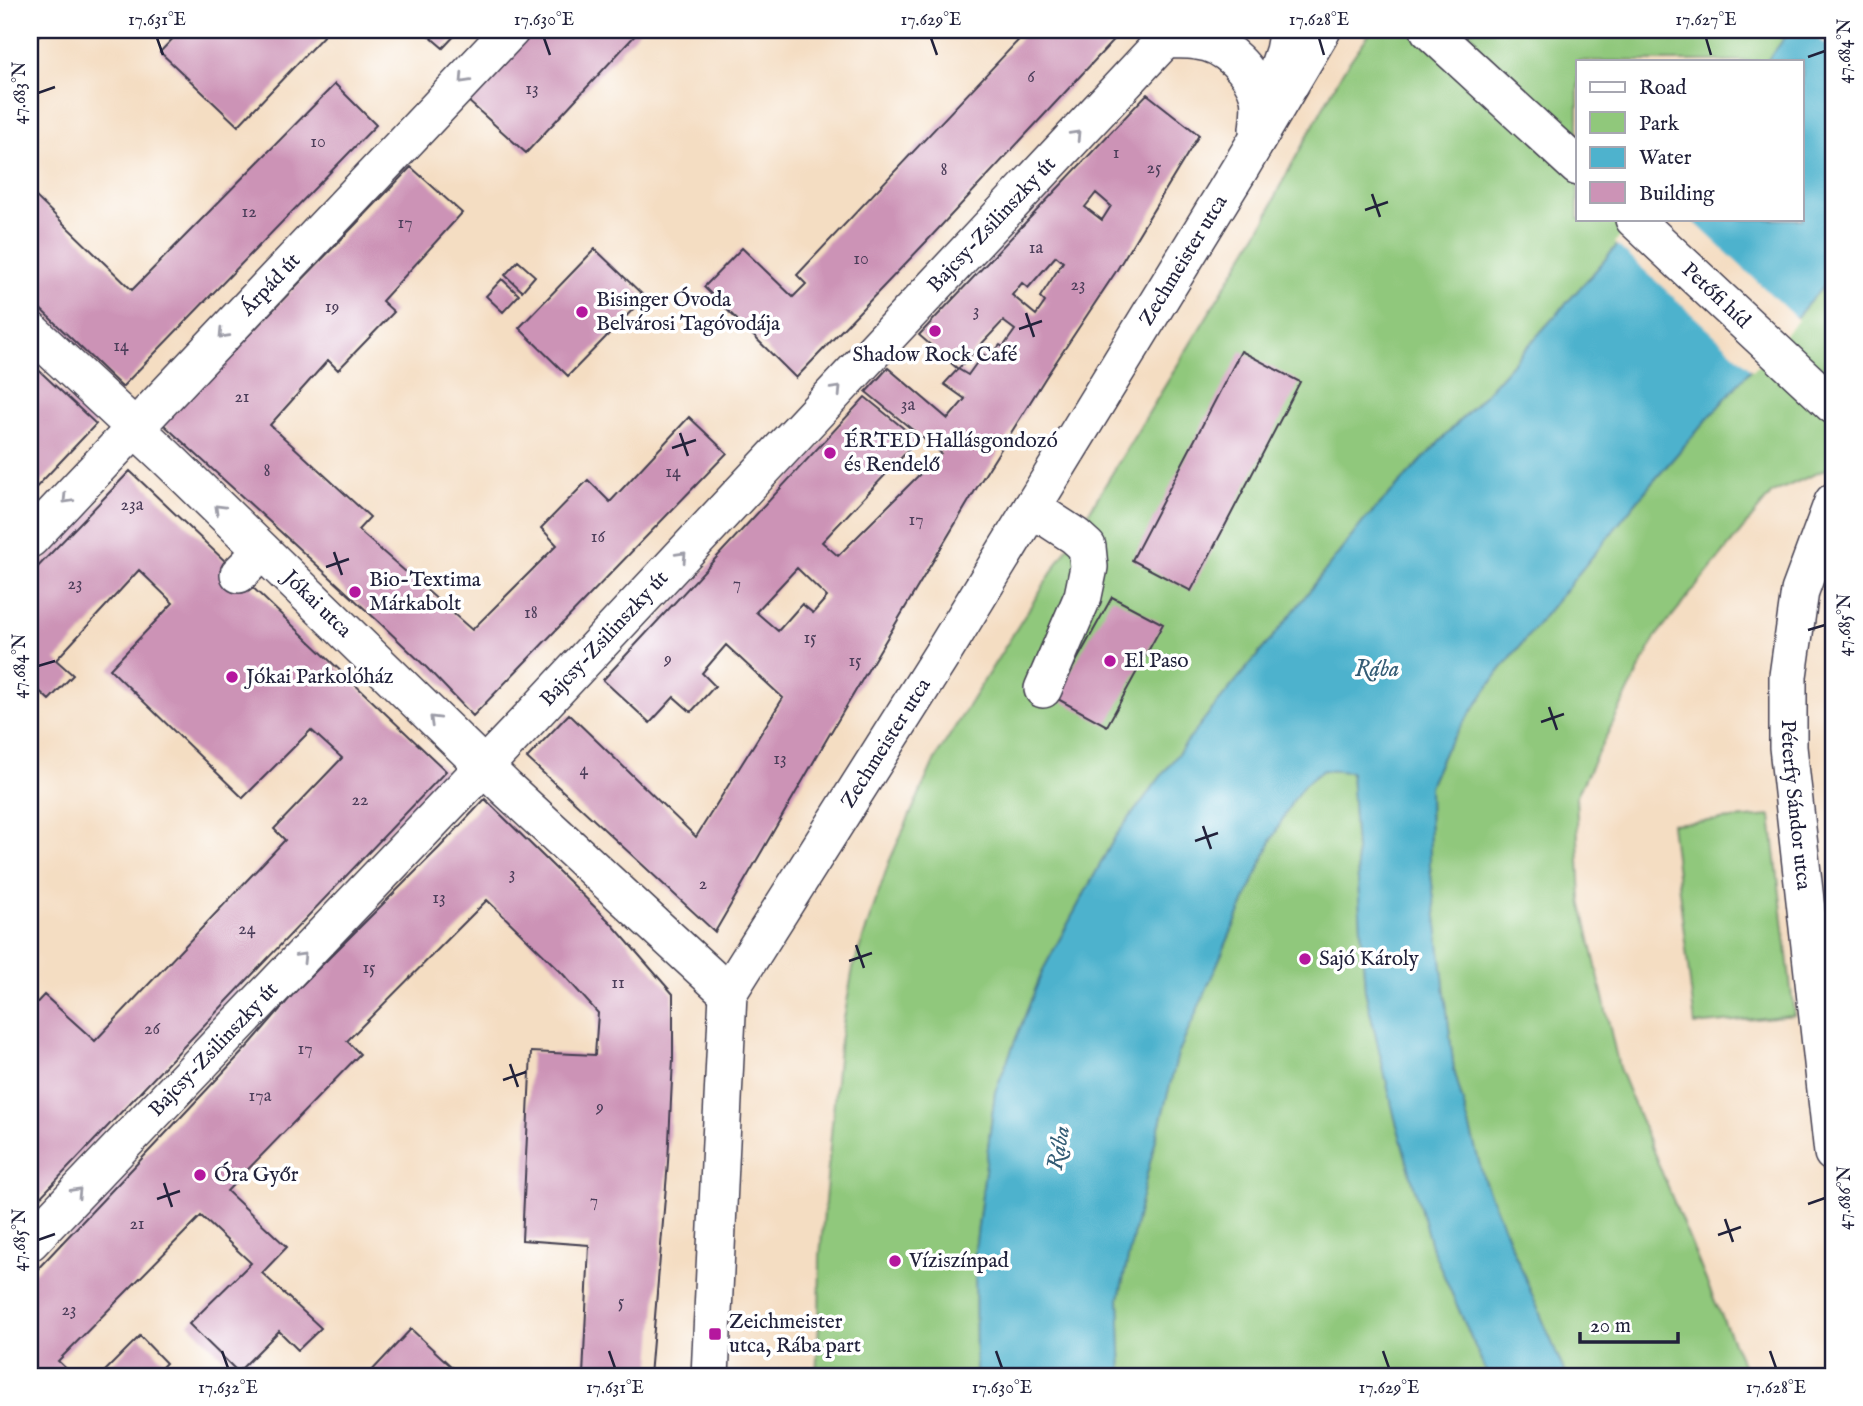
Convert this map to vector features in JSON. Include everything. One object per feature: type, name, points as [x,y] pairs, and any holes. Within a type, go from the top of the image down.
[{"type":"street","name":"Árpád út","points":[[30,539],[510,30]]},
{"type":"street","name":"Zechmeister utca","points":[[1242,165],[1258,130],[1278,71],[1288,30]]},
{"type":"street","name":"Zechmeister utca","points":[[710,1376],[728,993],[943,653],[1322,30]]},
{"type":"street","points":[[1429,30],[1576,165]]},
{"type":"street","points":[[1169,35],[1200,41],[1222,49],[1238,62],[1260,100],[1258,130]]},
{"type":"street","name":"Bajcsy-Zsilinszky út","points":[[30,1242],[484,767],[1169,35]]},
{"type":"street","name":"Petőfi híd","points":[[1635,220],[1798,370]]},
{"type":"street","name":"Jókai utca","points":[[30,330],[135,428],[250,562],[484,767],[728,993]]},
{"type":"street","points":[[1798,370],[1833,399]]},
{"type":"street","points":[[1798,370],[1833,405]]},
{"type":"street","name":"Péterfy Sándor utca","points":[[1833,502],[1800,591],[1788,676],[1788,747],[1833,1153]]},
{"type":"street","points":[[1032,508],[1087,547],[1089,566],[1083,596],[1043,689]]},
{"type":"green space","points":[[1372,30],[1791,30],[1768,60],[1576,60],[1576,220],[1639,220],[1488,391],[1364,521],[1206,717],[1115,837],[1043,970],[995,1092],[975,1250],[976,1376],[816,1376],[820,1256],[839,1047],[853,968],[889,862],[935,759],[1067,548],[1267,217],[1278,190],[1343,71]]},
{"type":"green space","points":[[1833,275],[1833,466],[1772,493],[1656,636],[1576,797],[1581,900],[1619,1068],[1748,1376],[1566,1376],[1484,1180],[1454,1070],[1430,866],[1429,786],[1445,750],[1498,673],[1651,484]]},
{"type":"green space","points":[[1323,770],[1351,772],[1365,990],[1395,1118],[1431,1246],[1488,1376],[1122,1376],[1119,1298],[1178,1054],[1271,841],[1304,785]]},
{"type":"green space","points":[[1771,816],[1794,1015],[1695,1025],[1671,824]]},
{"type":"water","name":"Rába","points":[[1791,30],[1833,30],[1833,275],[1651,484],[1498,673],[1445,750],[1429,786],[1430,866],[1454,1070],[1484,1180],[1566,1376],[1488,1376],[1431,1246],[1395,1118],[1365,990],[1351,772],[1323,770],[1304,785],[1271,841],[1178,1054],[1119,1298],[1122,1376],[976,1376],[975,1250],[995,1092],[1043,970],[1115,837],[1206,717],[1364,521],[1488,391],[1639,220],[1804,220],[1804,60],[1768,60]]},
{"type":"pier","points":[[1804,30],[1833,30],[1833,48]]},
{"type":"pier","points":[[1634,220],[1692,220],[1798,320],[1753,371],[1615,243]]},
{"type":"building","points":[[30,30],[44,30],[30,46]]},
{"type":"building","points":[[181,30],[329,30],[238,126],[160,52]]},
{"type":"building","points":[[422,30],[460,30],[443,48]]},
{"type":"building","points":[[533,30],[640,30],[526,153],[467,100]]},
{"type":"building","points":[[1028,30],[1123,30],[796,378],[704,287],[742,248],[793,297],[806,284],[797,275]]},
{"type":"building","points":[[335,84],[376,125],[122,387],[30,299],[30,191],[132,290]]},
{"type":"building","points":[[1147,94],[1199,135],[1115,273],[979,484],[715,932],[527,758],[569,714],[696,837],[783,698],[726,645],[702,673],[715,686],[691,712],[674,697],[650,723],[603,680],[865,397],[918,440],[822,542],[838,556],[941,453],[866,392],[888,368],[948,419],[965,399],[944,384],[958,369],[919,335]],"holes":[[[1096,193],[1111,206],[1102,220],[1085,207]],[[1056,256],[1063,262],[1040,297],[1045,302],[1036,315],[1012,295],[1022,283],[1028,288]],[[1003,321],[1015,330],[1003,347],[1000,345],[989,358],[983,354],[968,375],[958,369]],[[797,568],[827,597],[813,613],[802,604],[778,631],[756,612]]]},
{"type":"building","points":[[411,167],[462,213],[382,301],[394,312],[338,370],[328,360],[270,425],[370,517],[358,530],[472,630],[557,545],[541,528],[588,480],[610,502],[689,417],[727,453],[473,716],[380,623],[163,424]]},
{"type":"building","name":"Bisinger Óvoda Belvárosi Tagóvodája","points":[[595,249],[645,297],[568,376],[519,328]]},
{"type":"building","points":[[518,261],[535,276],[522,291],[505,275]]},
{"type":"building","points":[[502,279],[519,295],[503,312],[486,296]]},
{"type":"building","points":[[1241,351],[1300,382],[1191,591],[1132,560]]},
{"type":"building","points":[[30,362],[96,424],[30,494]]},
{"type":"building","points":[[130,471],[446,771],[30,1208],[30,1010],[44,995],[95,1041],[285,840],[274,829],[342,758],[311,730],[243,798],[110,669],[173,603],[139,570],[56,660],[73,675],[49,700],[30,682],[30,575]]},
{"type":"building","name":"El Paso","points":[[1112,597],[1163,624],[1107,726],[1056,698]]},
{"type":"building","points":[[485,799],[611,923],[673,994],[668,1162],[650,1376],[583,1376],[589,1245],[522,1240],[531,1052],[595,1055],[598,1013],[562,973],[487,900],[347,1041],[360,1054],[227,1191],[287,1247],[262,1273],[321,1328],[298,1350],[279,1331],[238,1372],[189,1324],[251,1263],[201,1216],[58,1361],[74,1376],[30,1376],[30,1277],[250,1044],[296,991]]},
{"type":"building","points":[[411,1329],[452,1367],[443,1376],[367,1376]]},
{"type":"building","points":[[140,1336],[166,1363],[153,1376],[100,1376]]},
{"type":"place","name":"Bisinger Óvoda Belvárosi Tagóvodája","points":[[582,312]]},
{"type":"place","name":"Shadow Rock Café","points":[[935,331]]},
{"type":"place","name":"ÉRTED Hallásgondozó és Rendelő","points":[[830,453]]},
{"type":"place","name":"Bio-Textima Márkabolt","points":[[355,592]]},
{"type":"place","name":"El Paso","points":[[1110,661]]},
{"type":"place","name":"Jókai Parkolóház","points":[[232,677]]},
{"type":"place","name":"Sajó Károly","points":[[1305,959]]},
{"type":"place","name":"Óra Győr","points":[[200,1175]]},
{"type":"place","name":"Víziszínpad","points":[[895,1261]]},
{"type":"place","name":"Zeichmeister utca, Rába part","points":[[715,1334]]}]
